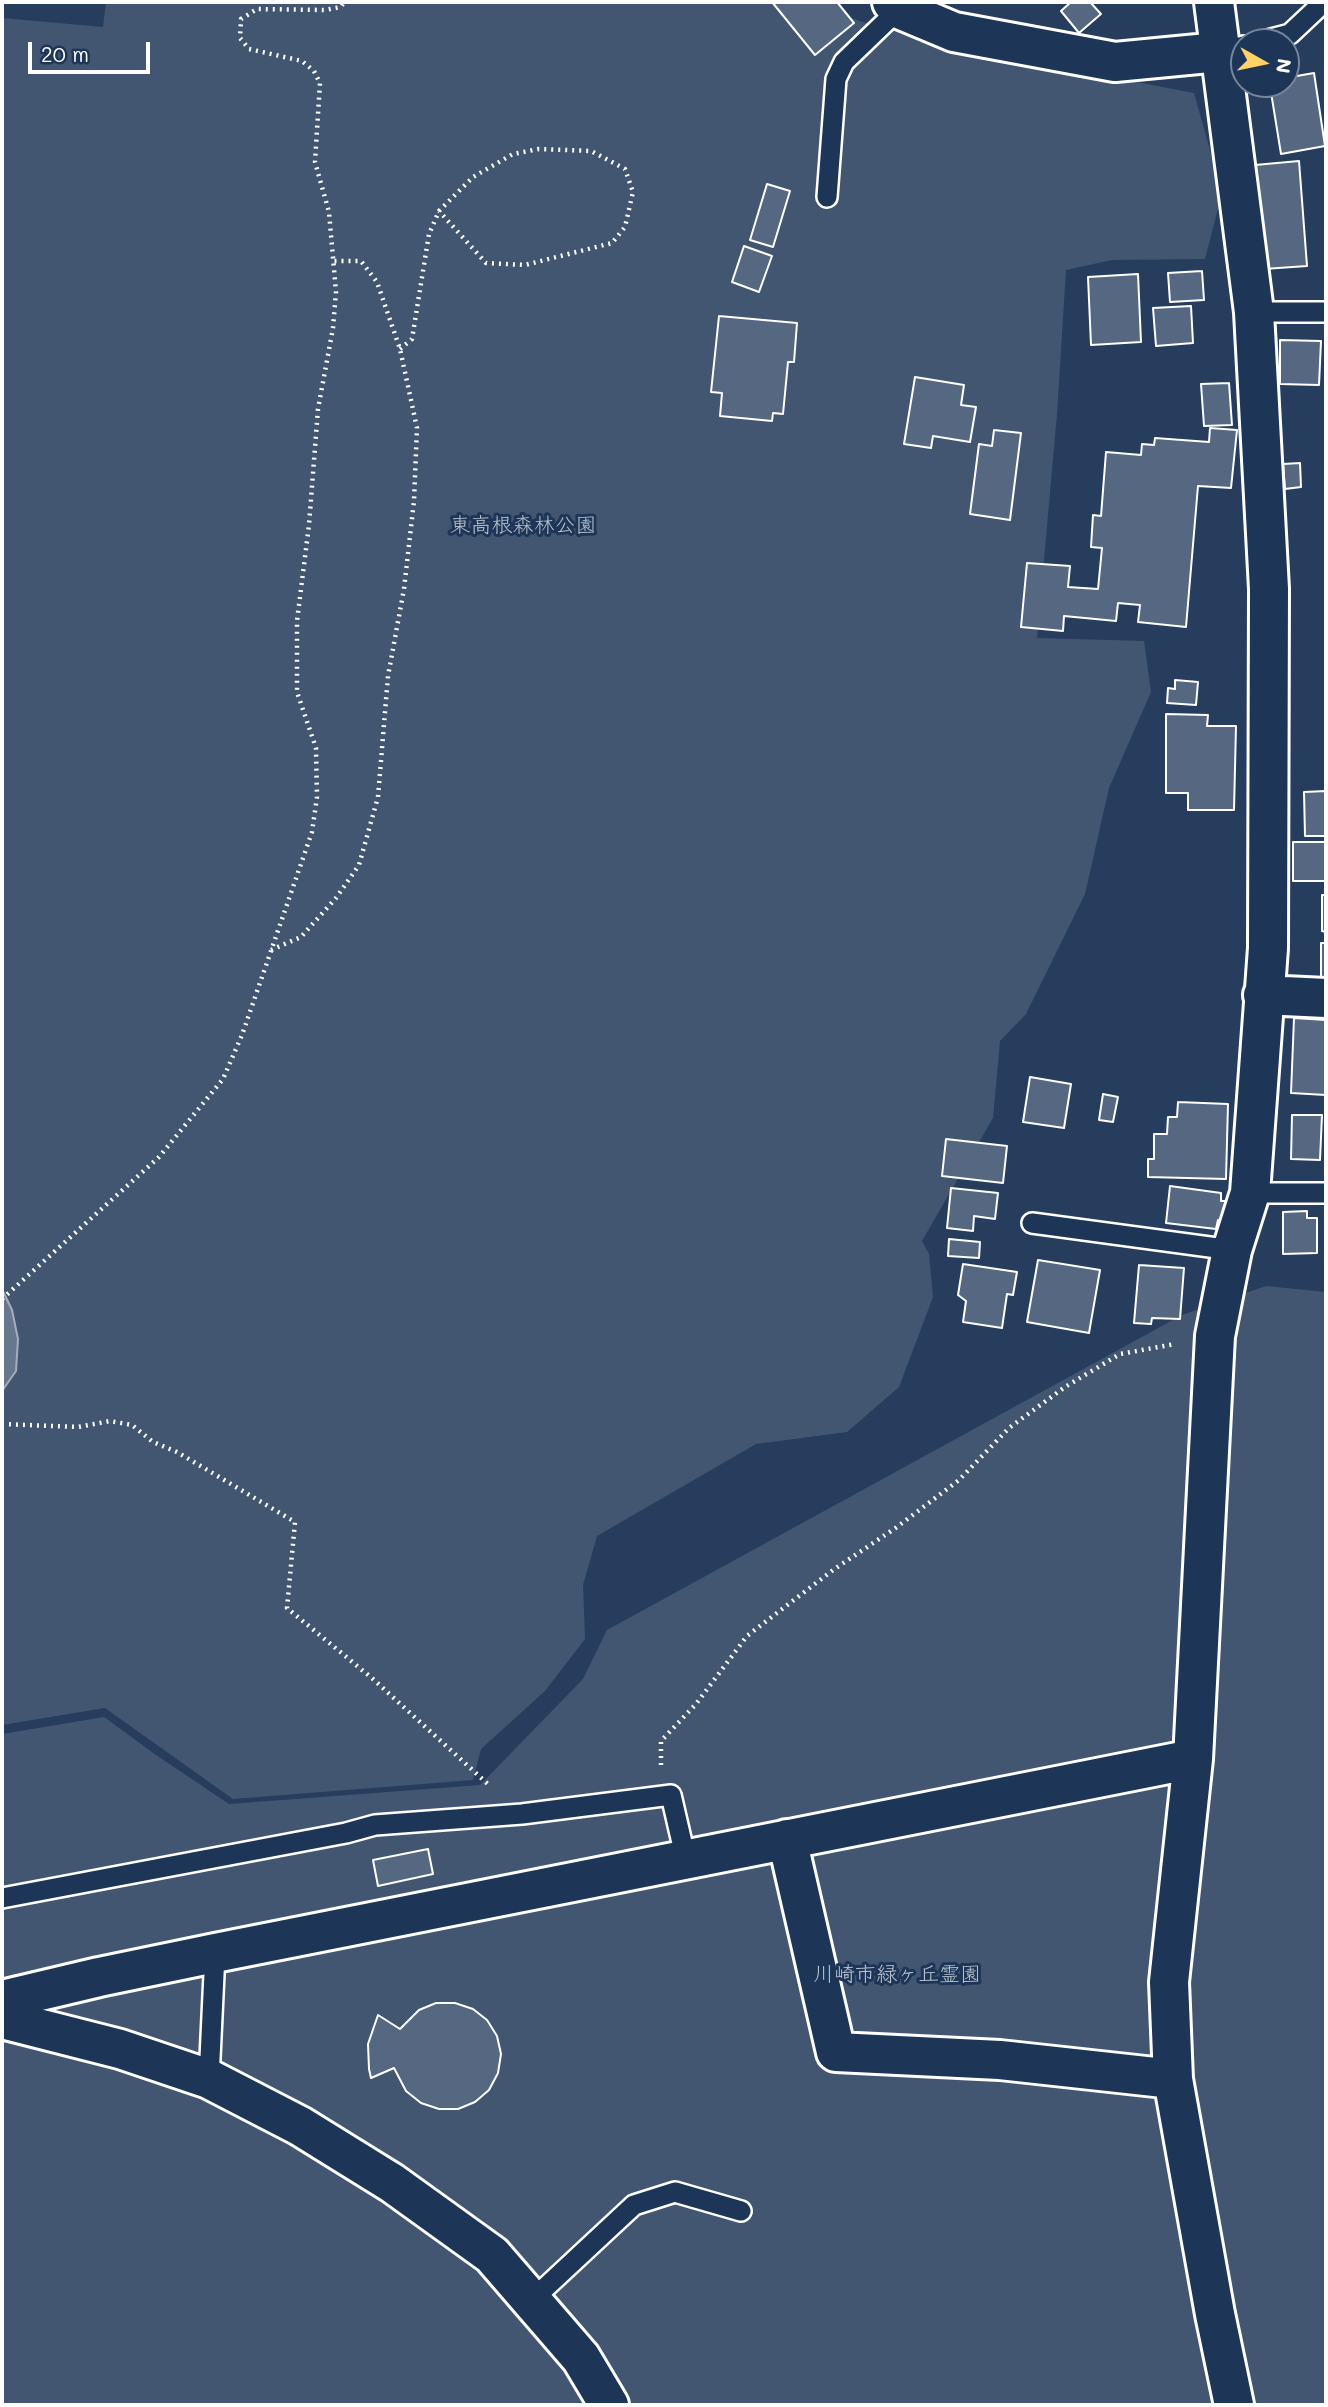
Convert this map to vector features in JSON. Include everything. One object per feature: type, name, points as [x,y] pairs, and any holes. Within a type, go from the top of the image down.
[{"type":"street","points":[[1214,2],[1230,44]]},
{"type":"street","points":[[896,5],[954,32],[1115,62],[1230,49]]},
{"type":"street","points":[[1234,2405],[1173,2079],[1170,1982],[1193,1759],[1214,1336],[1232,1250],[1250,1193],[1268,948],[1269,589],[1254,312],[1236,98]]},
{"type":"street","points":[[1263,996],[1326,998]]},
{"type":"street","points":[[2,2000],[215,1953],[1193,1759]]},
{"type":"street","points":[[787,1839],[836,2052],[1000,2060],[1173,2079]]},
{"type":"street","points":[[2,2019],[120,2049],[209,2079],[300,2126],[392,2183],[492,2255],[581,2358],[609,2405]]},
{"type":"lane","points":[[1296,28],[1324,2]]},
{"type":"lane","points":[[827,197],[836,79],[844,62],[896,5]]},
{"type":"lane","points":[[1254,312],[1326,312]]},
{"type":"lane","points":[[1250,1193],[1326,1193]]},
{"type":"lane","points":[[1032,1223],[1232,1250]]},
{"type":"lane","points":[[2,1898],[346,1833],[375,1825],[522,1814],[671,1795],[686,1860]]},
{"type":"lane","points":[[209,2079],[215,1953]]},
{"type":"lane","points":[[532,2300],[635,2205],[675,2192],[741,2211]]},
{"type":"path","points":[[2,1299],[159,1157],[223,1079],[242,1035],[312,832],[317,797],[316,748],[297,692],[297,632],[317,419],[333,328],[336,292],[329,212],[315,162],[320,83],[314,71],[302,61],[249,49],[240,38],[241,19],[257,9],[325,10],[341,7],[344,2]]},
{"type":"path","points":[[400,349],[412,339],[429,233],[439,211],[473,177],[513,154],[538,149],[591,151],[625,169],[633,192],[625,227],[612,243],[525,265],[486,263],[439,211]]},
{"type":"path","points":[[271,950],[301,937],[336,898],[359,865],[378,797],[388,676],[404,589],[414,501],[417,428],[400,349],[377,282],[361,261],[334,261]]},
{"type":"path","points":[[671,1795],[661,1772],[661,1741],[696,1704],[747,1636],[832,1570],[897,1527],[959,1480],[1009,1428],[1065,1387],[1120,1354],[1214,1336]]},
{"type":"path","points":[[2,1424],[69,1427],[110,1421],[132,1425],[153,1442],[177,1452],[295,1522],[287,1608],[373,1679],[471,1769]]},
{"type":"green space","name":"東高根森林公園","points":[[106,2],[803,2],[887,30],[894,28],[1001,61],[1194,93],[1222,193],[1205,259],[1112,260],[1066,270],[1057,414],[1037,638],[1144,641],[1151,692],[1109,788],[1085,894],[1026,1014],[1000,1041],[993,1118],[922,1241],[929,1254],[933,1297],[899,1387],[847,1432],[756,1444],[597,1536],[583,1585],[585,1639],[545,1691],[481,1749],[473,1780],[233,1799],[105,1708],[2,1725],[2,18],[103,27]]},
{"type":"green space","name":"川崎市緑ヶ丘霊園","points":[[1266,1286],[1326,1292],[1326,2405],[2,2405],[2,1734],[104,1717],[229,1804],[480,1785],[583,1679],[607,1630],[1182,1315]]},
{"type":"shaded area","points":[[2,1289],[12,1310],[18,1339],[16,1371],[2,1391]]},
{"type":"building","points":[[772,2],[837,2],[854,23],[815,55]]},
{"type":"building","points":[[1071,2],[1090,2],[1101,14],[1079,33],[1061,11]]},
{"type":"building","points":[[1314,73],[1325,146],[1281,154],[1272,98],[1300,98],[1300,75]]},
{"type":"building","points":[[1299,161],[1307,266],[1264,269],[1255,165]]},
{"type":"building","points":[[767,184],[790,191],[773,247],[750,240]]},
{"type":"building","points":[[744,246],[772,256],[759,292],[732,282]]},
{"type":"building","points":[[1202,271],[1204,300],[1170,302],[1168,273]]},
{"type":"building","points":[[1138,274],[1141,342],[1091,345],[1088,277]]},
{"type":"building","points":[[1191,306],[1193,343],[1156,346],[1153,308]]},
{"type":"building","points":[[719,316],[797,323],[794,362],[788,362],[783,414],[773,413],[772,421],[720,416],[722,393],[711,392]]},
{"type":"building","points":[[1280,340],[1321,341],[1319,385],[1280,384]]},
{"type":"building","points":[[915,377],[964,385],[961,405],[976,407],[970,442],[933,436],[931,448],[904,444]]},
{"type":"building","points":[[1229,383],[1232,425],[1204,426],[1201,384]]},
{"type":"building","points":[[1210,428],[1237,430],[1231,488],[1198,486],[1186,627],[1138,622],[1140,605],[1118,603],[1116,621],[1064,616],[1063,631],[1021,627],[1027,563],[1070,566],[1068,587],[1098,589],[1102,548],[1091,547],[1093,515],[1101,516],[1106,452],[1141,455],[1142,444],[1154,445],[1155,438],[1209,442]]},
{"type":"building","points":[[994,430],[1021,433],[1010,520],[970,514],[979,444],[992,446]]},
{"type":"building","points":[[1300,463],[1301,487],[1285,489],[1283,464]]},
{"type":"building","points":[[1175,680],[1198,682],[1196,705],[1167,703],[1168,688],[1175,689]]},
{"type":"building","points":[[1166,714],[1208,715],[1207,726],[1236,726],[1234,810],[1188,810],[1188,793],[1166,793]]},
{"type":"building","points":[[1326,791],[1326,836],[1305,836],[1304,792]]},
{"type":"building","points":[[1293,842],[1326,842],[1326,881],[1293,881]]},
{"type":"building","points":[[1322,895],[1326,895],[1326,932],[1322,931]]},
{"type":"building","points":[[1321,943],[1326,943],[1326,980],[1321,980]]},
{"type":"building","points":[[1294,1018],[1326,1020],[1326,1095],[1291,1093]]},
{"type":"building","points":[[1030,1077],[1071,1084],[1064,1128],[1023,1122]]},
{"type":"building","points":[[1103,1094],[1118,1097],[1113,1122],[1099,1120]]},
{"type":"building","points":[[1178,1102],[1228,1104],[1226,1179],[1148,1177],[1148,1159],[1154,1159],[1154,1134],[1167,1134],[1168,1117],[1177,1117]]},
{"type":"building","points":[[1292,1115],[1322,1115],[1320,1160],[1291,1159]]},
{"type":"building","points":[[946,1139],[1007,1146],[1003,1183],[942,1176]]},
{"type":"building","points":[[1170,1186],[1221,1193],[1221,1201],[1227,1201],[1224,1221],[1218,1220],[1216,1229],[1166,1223]]},
{"type":"building","points":[[951,1188],[998,1193],[995,1219],[974,1216],[973,1231],[947,1228]]},
{"type":"building","points":[[1307,1211],[1307,1218],[1317,1218],[1317,1253],[1283,1254],[1283,1212]]},
{"type":"building","points":[[949,1239],[980,1242],[979,1258],[948,1256]]},
{"type":"building","points":[[1038,1260],[1100,1270],[1089,1333],[1027,1322]]},
{"type":"building","points":[[963,1264],[1017,1272],[1013,1295],[1007,1294],[1002,1328],[963,1322],[966,1301],[958,1295]]},
{"type":"building","points":[[1139,1265],[1184,1268],[1180,1319],[1152,1318],[1151,1324],[1134,1323]]},
{"type":"building","points":[[428,1849],[433,1874],[378,1886],[373,1860]]},
{"type":"building","points":[[436,2003],[455,2003],[473,2009],[487,2020],[497,2036],[501,2054],[498,2073],[489,2090],[475,2102],[458,2109],[439,2109],[421,2103],[406,2091],[394,2068],[371,2078],[369,2069],[368,2044],[378,2015],[400,2029],[419,2010]]}]
